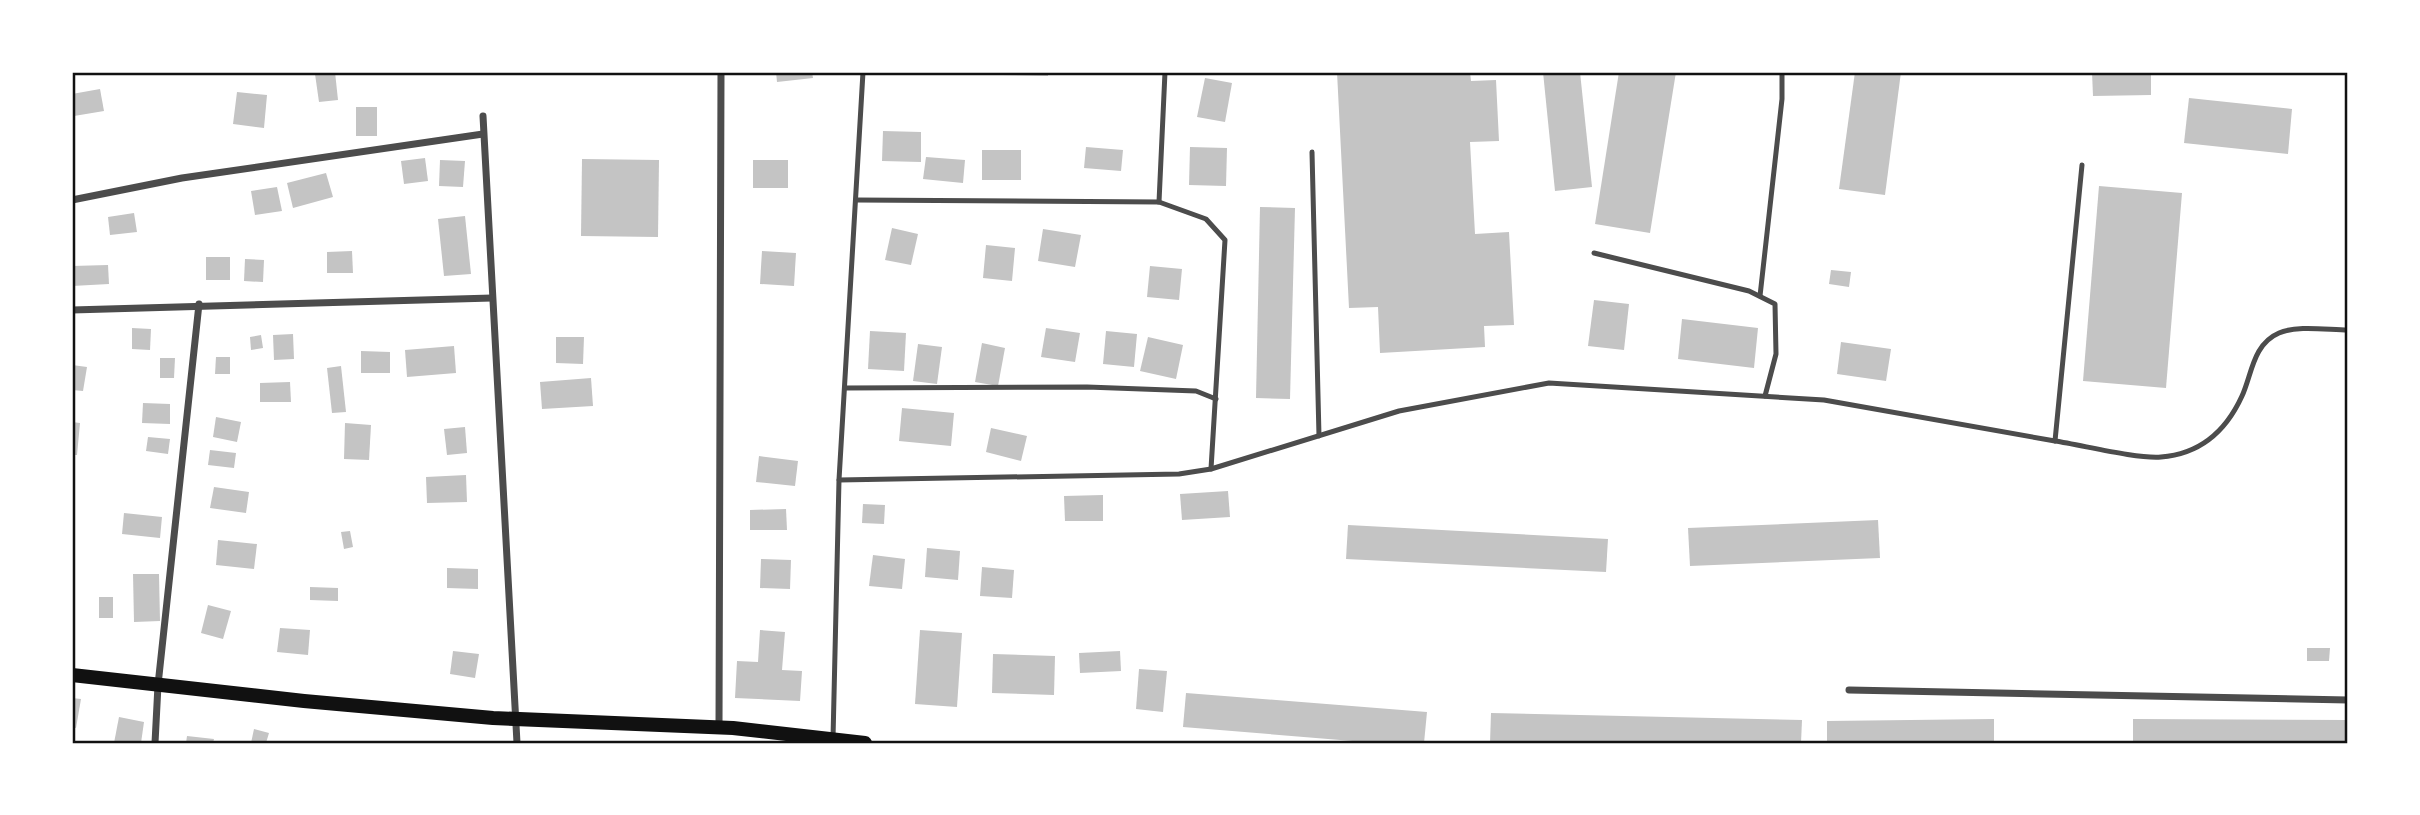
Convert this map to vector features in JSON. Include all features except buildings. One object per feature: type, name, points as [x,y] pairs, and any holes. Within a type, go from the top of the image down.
[{"type":"main road","points":[[72,675],[304,701],[515,718],[719,727],[865,743]]},
{"type":"street","points":[[719,727],[721,72]]},
{"type":"street","points":[[482,116],[517,743]]},
{"type":"street","points":[[72,200],[182,178],[484,134]]},
{"type":"street","points":[[72,310],[199,304],[492,298]]},
{"type":"street","points":[[155,743],[199,304]]},
{"type":"street","points":[[1849,690],[2348,700]]},
{"type":"lane","points":[[833,739],[839,480],[863,72]]},
{"type":"lane","points":[[1159,202],[1165,72]]},
{"type":"lane","points":[[1760,296],[1782,99],[1782,72]]},
{"type":"lane","points":[[1312,152],[1319,436]]},
{"type":"lane","points":[[2055,441],[2082,165]]},
{"type":"lane","points":[[856,200],[1159,202],[1206,219],[1225,240],[1211,469]]},
{"type":"lane","points":[[1594,253],[1749,291],[1775,304],[1776,354],[1765,396]]},
{"type":"lane","points":[[839,480],[1179,474],[1211,469],[1399,411],[1549,383],[1824,400],[2159,457],[2191,451],[2217,436],[2242,397],[2255,357],[2272,336],[2283,331],[2348,330]]},
{"type":"lane","points":[[845,388],[1087,387],[1196,391],[1216,399]]}]
